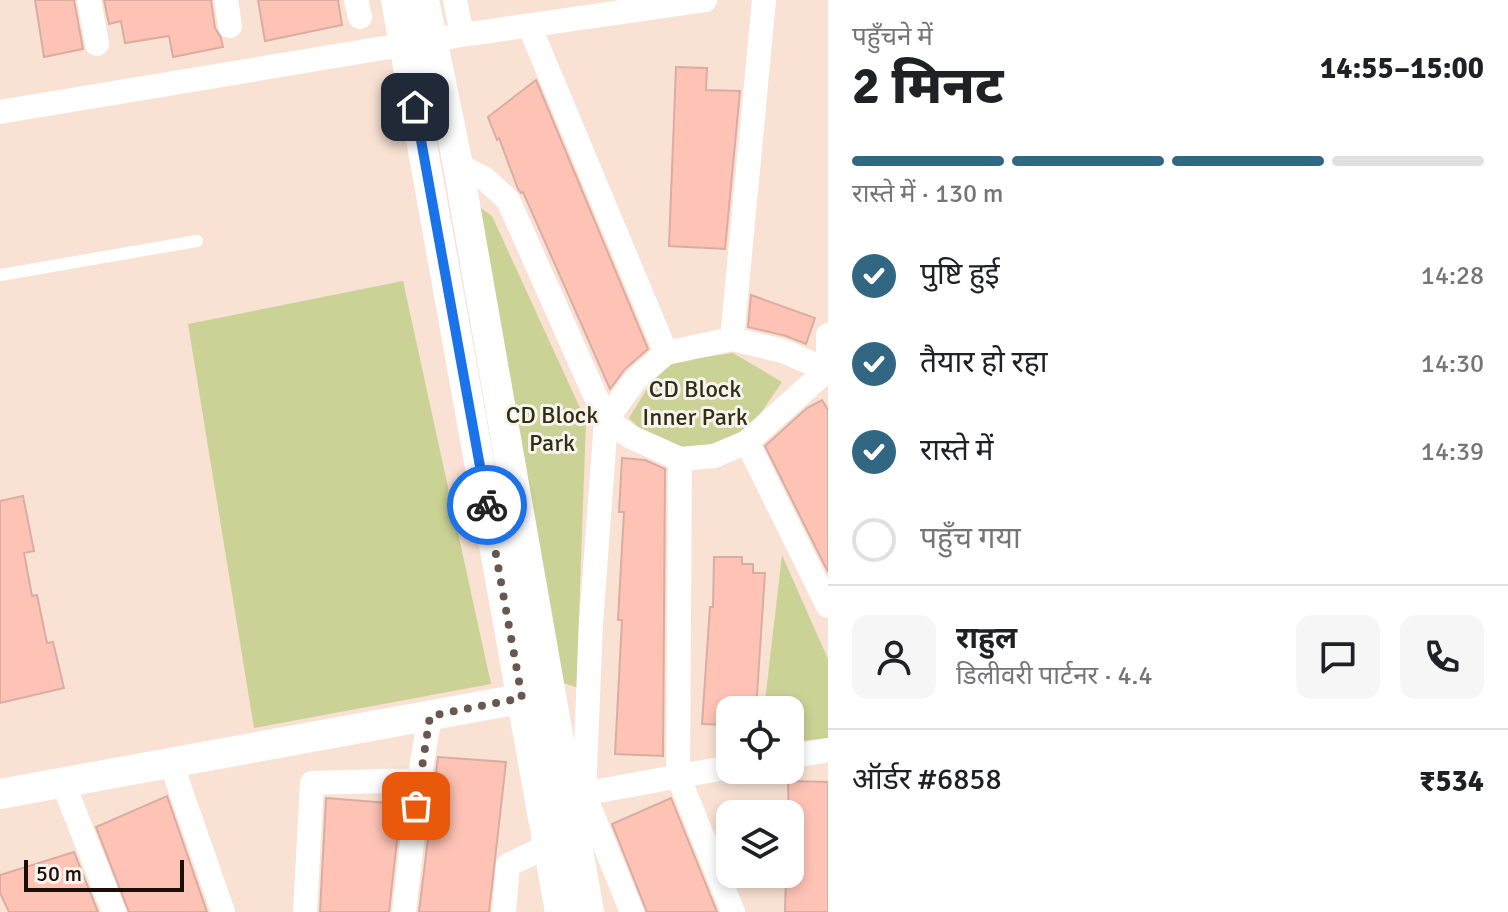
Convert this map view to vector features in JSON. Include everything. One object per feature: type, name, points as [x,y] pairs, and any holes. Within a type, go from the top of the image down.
[{"type":"street","points":[[89,0],[97,44]]},
{"type":"street","points":[[226,0],[230,26]]},
{"type":"street","points":[[396,0],[418,43],[458,165],[536,696]]},
{"type":"street","points":[[424,0],[418,43],[536,696],[564,797],[589,912]]},
{"type":"street","points":[[455,0],[462,35]]},
{"type":"street","points":[[0,112],[529,25],[566,10],[705,0]]},
{"type":"street","points":[[732,339],[764,0]]},
{"type":"street","points":[[529,25],[666,353]]},
{"type":"street","points":[[458,165],[485,179],[508,200],[606,420],[591,624],[564,797],[548,846],[560,912]]},
{"type":"street","points":[[606,420],[631,437],[680,459],[714,456],[747,442],[827,372],[828,335]]},
{"type":"street","points":[[606,420],[635,380],[666,353],[732,339],[783,351],[827,372]]},
{"type":"street","points":[[747,442],[828,606]]},
{"type":"street","points":[[680,459],[678,776],[733,912]]},
{"type":"street","points":[[0,794],[536,696]]},
{"type":"street","points":[[404,912],[419,780],[430,716]]},
{"type":"street","points":[[804,754],[828,750]]},
{"type":"street","points":[[171,763],[223,912]]},
{"type":"street","points":[[564,797],[716,769]]},
{"type":"street","points":[[305,912],[312,783],[419,780]]},
{"type":"street","points":[[63,783],[114,912]]},
{"type":"street","points":[[564,797],[632,912]]},
{"type":"street","points":[[504,912],[508,865],[548,846]]},
{"type":"lane","points":[[0,275],[197,241]]},
{"type":"green space","name":"CD Block Park","points":[[474,203],[492,216],[586,421],[577,670],[579,688],[563,683]]},
{"type":"green space","points":[[403,281],[491,684],[254,728],[188,324]]},
{"type":"green space","name":"CD Block Inner Park","points":[[733,353],[782,382],[740,438],[684,450],[644,433],[629,418],[650,384],[671,362]]},
{"type":"green space","points":[[782,555],[828,659],[828,738],[804,741],[804,696],[766,696]]},
{"type":"building","points":[[35,0],[74,0],[83,49],[44,57]]},
{"type":"building","points":[[104,0],[211,0],[215,28],[223,47],[173,57],[169,36],[125,43],[121,21],[109,24]]},
{"type":"building","points":[[258,0],[338,0],[342,25],[265,41]]},
{"type":"building","points":[[676,67],[707,68],[706,90],[740,91],[725,249],[669,246]]},
{"type":"building","points":[[536,80],[648,349],[625,369],[610,389],[488,117]]},
{"type":"building","points":[[751,295],[815,318],[806,344],[748,327]]},
{"type":"building","points":[[822,400],[828,410],[828,572],[765,446],[807,408]]},
{"type":"building","points":[[622,458],[645,460],[665,469],[663,756],[615,754],[622,620],[618,620],[624,512],[619,512]]},
{"type":"building","points":[[23,496],[34,551],[24,553],[32,596],[37,595],[47,643],[53,642],[64,688],[0,703],[0,501]]},
{"type":"building","points":[[714,557],[742,557],[742,564],[753,564],[753,573],[765,573],[757,696],[716,696],[716,724],[702,724],[710,607],[713,607]]},
{"type":"building","points":[[438,757],[506,762],[489,912],[419,912]]},
{"type":"building","points":[[828,782],[828,912],[785,912],[786,888],[804,888],[804,800],[788,800],[788,784]]},
{"type":"building","points":[[167,796],[207,912],[129,912],[96,827]]},
{"type":"building","points":[[326,798],[401,804],[389,912],[320,912]]},
{"type":"building","points":[[671,798],[717,912],[647,912],[612,824]]},
{"type":"building","points":[[74,852],[98,912],[9,912],[0,893],[0,875]]},
{"type":"way so far","points":[[416,806],[430,716],[522,698],[487,505]]},
{"type":"route","points":[[415,107],[487,505]]}]
